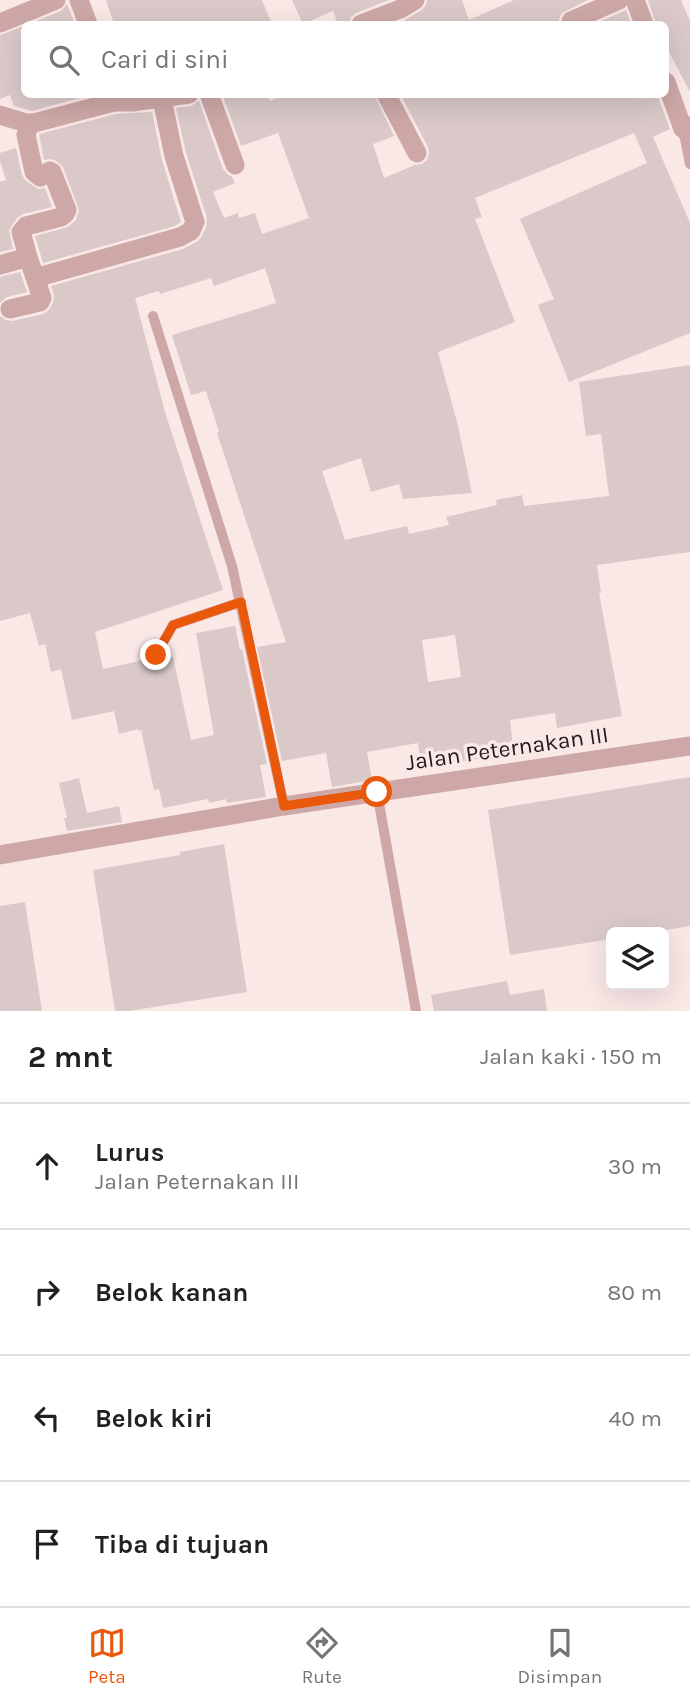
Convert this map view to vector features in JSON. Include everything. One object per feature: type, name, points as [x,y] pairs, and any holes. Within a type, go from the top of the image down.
[{"type":"street","points":[[0,23],[56,0]]},
{"type":"street","points":[[79,0],[87,21]]},
{"type":"street","points":[[371,21],[415,0]]},
{"type":"street","points":[[571,21],[619,0]]},
{"type":"street","points":[[635,0],[643,21]]},
{"type":"street","points":[[669,88],[687,127]]},
{"type":"street","points":[[0,115],[30,123],[113,98],[167,98]]},
{"type":"street","points":[[210,98],[235,165]]},
{"type":"street","points":[[388,98],[417,153]]},
{"type":"street","points":[[35,278],[180,237],[191,231],[195,222],[174,156],[162,99]]},
{"type":"street","points":[[10,309],[42,300],[27,257],[21,232],[23,228],[61,217],[66,210],[52,172],[40,177],[34,172],[26,135],[30,123]]},
{"type":"street","points":[[0,265],[27,257]]},
{"type":"street","name":"Jalan Peternakan III","points":[[0,855],[284,806],[690,746]]},
{"type":"lane","points":[[687,127],[690,164]]},
{"type":"lane","points":[[153,316],[232,566],[284,806]]},
{"type":"lane","points":[[150,660],[156,655],[173,625],[241,602]]},
{"type":"lane","points":[[377,792],[416,1011]]},
{"type":"building","points":[[106,0],[262,0],[271,21],[113,21]]},
{"type":"building","points":[[292,0],[389,0],[356,13],[350,21],[337,21],[333,11],[310,21],[302,21]]},
{"type":"building","points":[[427,0],[462,0],[469,20],[514,0],[588,0],[562,13],[559,21],[406,21],[426,5]]},
{"type":"building","points":[[648,0],[681,0],[690,21],[690,92],[669,52],[669,21],[655,21]]},
{"type":"building","points":[[67,4],[74,21],[36,21],[61,11]]},
{"type":"building","points":[[626,10],[630,21],[601,21]]},
{"type":"building","points":[[21,27],[21,98],[79,98],[32,111],[14,106],[10,95],[0,99],[0,35]]},
{"type":"building","points":[[223,98],[269,98],[270,101],[277,98],[376,98],[394,136],[373,144],[384,178],[422,164],[429,154],[428,147],[402,98],[658,98],[670,129],[653,137],[690,223],[690,333],[569,382],[538,305],[554,299],[520,219],[647,163],[634,133],[475,198],[482,217],[475,219],[515,322],[438,352],[472,493],[403,499],[399,484],[371,492],[361,458],[322,471],[345,540],[407,526],[409,534],[449,525],[446,517],[497,505],[496,500],[522,495],[524,506],[609,496],[601,434],[586,436],[579,382],[690,365],[690,552],[597,565],[599,593],[622,716],[557,728],[555,713],[510,720],[514,753],[421,768],[418,743],[367,752],[372,780],[332,787],[326,753],[282,761],[257,647],[286,642],[217,433],[219,432],[206,391],[191,395],[172,335],[276,303],[265,268],[214,286],[211,278],[160,294],[159,291],[135,298],[165,412],[223,590],[95,632],[103,669],[144,660],[146,666],[152,667],[162,659],[173,657],[191,740],[214,735],[196,633],[235,626],[267,764],[260,765],[266,797],[227,803],[226,799],[209,803],[208,799],[163,808],[159,789],[154,790],[141,730],[119,734],[114,711],[72,720],[61,669],[51,672],[45,644],[39,646],[30,613],[0,621],[0,316],[12,321],[43,314],[53,303],[51,286],[183,249],[198,241],[206,227],[207,218],[186,153],[176,108],[191,106],[199,101],[223,169],[235,183],[213,192],[224,218],[238,213],[239,218],[255,213],[262,234],[309,218],[278,133],[241,146]],"holes":[[[455,635],[461,677],[428,682],[422,640]]]},
{"type":"building","points":[[152,112],[162,160],[181,222],[175,226],[43,263],[35,236],[68,227],[76,220],[79,210],[63,167],[55,160],[44,160],[39,134],[116,114]]},
{"type":"building","points":[[16,148],[22,175],[38,189],[45,188],[52,207],[17,218],[9,230],[13,249],[0,252],[0,182],[6,180],[0,153]]},
{"type":"building","points":[[20,272],[27,292],[7,297],[0,303],[0,277]]},
{"type":"building","points":[[690,777],[690,926],[669,930],[669,927],[606,927],[606,940],[510,955],[488,810]]},
{"type":"building","points":[[79,778],[87,813],[119,806],[122,822],[67,831],[64,818],[67,818],[59,783]]},
{"type":"building","points":[[224,844],[247,992],[115,1011],[93,870],[180,855],[180,852]]},
{"type":"building","points":[[25,902],[42,1011],[0,1011],[0,906]]},
{"type":"building","points":[[507,981],[510,995],[544,989],[547,1011],[434,1011],[431,995]]},
{"type":"route","points":[[156,655],[173,625],[241,602],[284,806],[377,792]]}]
